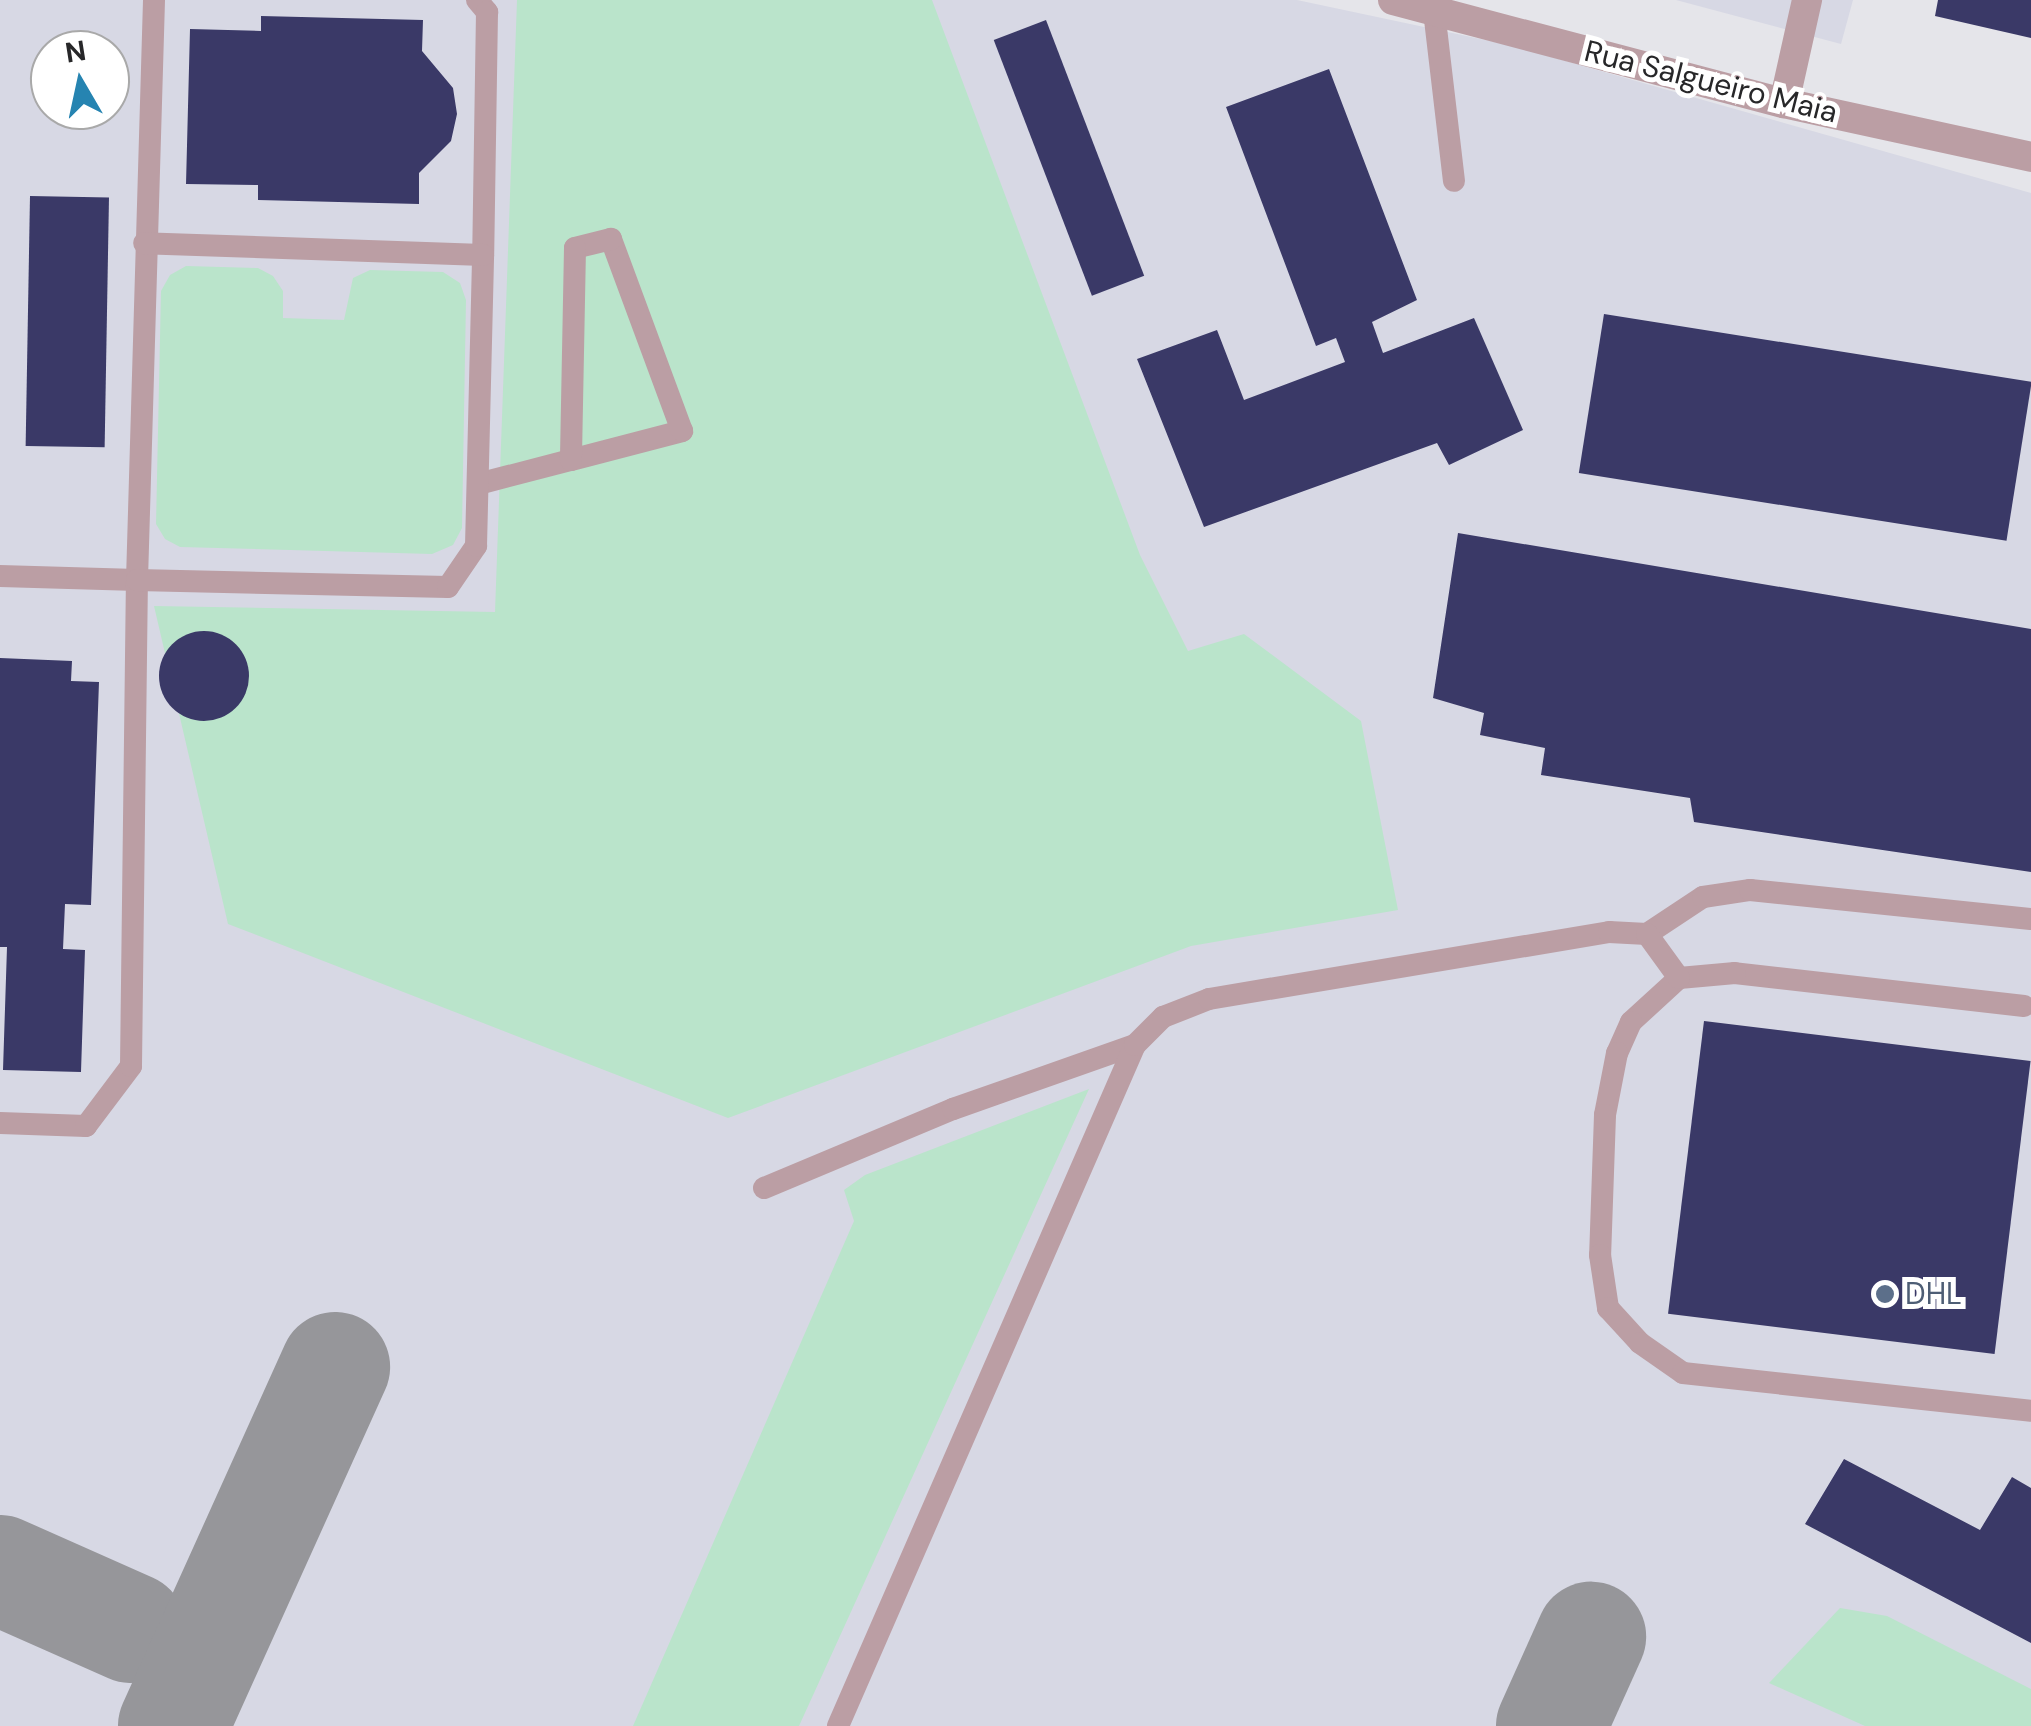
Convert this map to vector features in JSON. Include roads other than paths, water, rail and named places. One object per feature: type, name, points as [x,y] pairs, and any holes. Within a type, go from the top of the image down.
[{"type":"street","name":"Rua Salgueiro Maia","points":[[1393,0],[1784,103],[2031,157]]},
{"type":"street","points":[[1784,103],[1807,0]]},
{"type":"lane","points":[[0,1123],[86,1126],[131,1066],[144,243],[154,0]]},
{"type":"lane","points":[[0,576],[448,587],[476,546],[487,12],[477,0]]},
{"type":"lane","points":[[1434,11],[1454,181]]},
{"type":"lane","points":[[478,484],[571,460],[682,431],[611,239],[575,248],[571,460]]},
{"type":"lane","points":[[144,243],[483,255]]},
{"type":"lane","points":[[838,1726],[1135,1044],[1163,1017],[1208,999],[1500,947],[1648,934],[1704,898],[1750,890],[2031,919]]},
{"type":"lane","points":[[1648,934],[1679,978]]},
{"type":"lane","points":[[2024,1006],[1734,974],[1679,978],[1630,1022],[1617,1053],[1605,1115],[1600,1255],[1608,1308],[1640,1343],[1684,1372],[2031,1411]]},
{"type":"lane","points":[[764,1188],[953,1109],[1135,1044]]},
{"type":"place","name":"DHL","points":[[1885,1294]]}]
